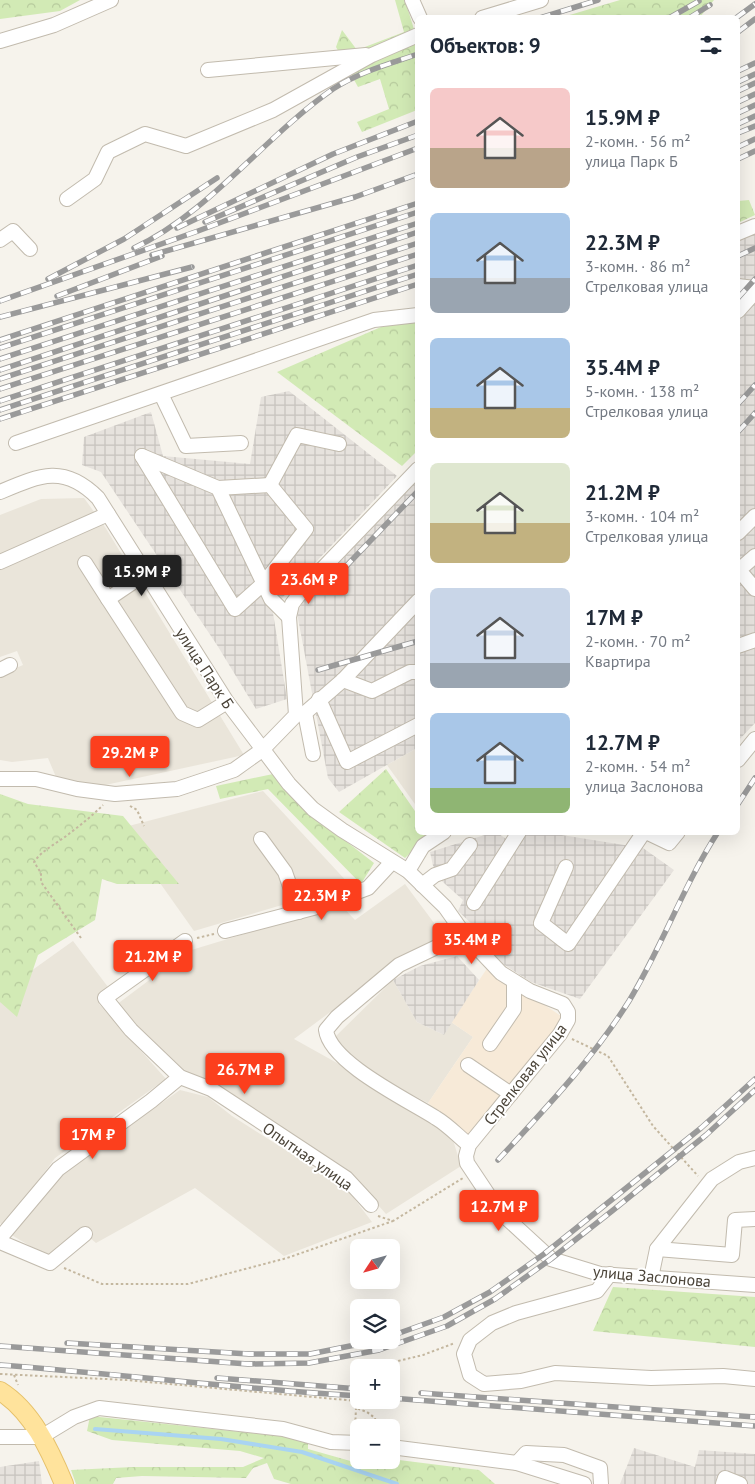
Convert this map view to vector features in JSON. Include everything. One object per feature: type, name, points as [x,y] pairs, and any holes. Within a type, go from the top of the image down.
[{"type":"main road","points":[[0,1391],[16,1402],[41,1437],[64,1484]]},
{"type":"street","points":[[0,41],[54,25],[111,0]]},
{"type":"street","points":[[412,0],[419,15]]},
{"type":"street","points":[[492,15],[541,0]]},
{"type":"street","points":[[67,199],[95,179],[108,152],[145,134],[186,146],[273,110],[372,55],[415,36]]},
{"type":"street","points":[[208,70],[372,55]]},
{"type":"street","points":[[740,232],[755,226]]},
{"type":"street","points":[[0,240],[13,231],[30,249]]},
{"type":"street","points":[[740,286],[755,288]]},
{"type":"street","points":[[740,309],[755,292]]},
{"type":"street","points":[[16,443],[374,320],[415,315]]},
{"type":"street","points":[[161,394],[186,446],[242,443]]},
{"type":"street","points":[[270,485],[297,435],[339,444]]},
{"type":"street","points":[[142,456],[218,488],[270,485],[306,529],[264,583],[235,609],[142,456]]},
{"type":"street","points":[[313,754],[301,714],[290,617],[292,604],[304,588],[415,472]]},
{"type":"street","name":"улица Парк Б","points":[[0,492],[43,477],[71,477],[86,486],[98,498],[227,702],[262,750]]},
{"type":"street","points":[[218,488],[271,599],[290,617]]},
{"type":"street","points":[[0,562],[108,514]]},
{"type":"street","points":[[740,531],[755,516]]},
{"type":"street","points":[[740,568],[755,556]]},
{"type":"street","points":[[85,563],[182,713],[198,720],[227,702]]},
{"type":"street","points":[[740,572],[755,589]]},
{"type":"street","points":[[108,599],[145,574]]},
{"type":"street","points":[[0,779],[36,779],[76,789],[115,794],[177,788],[234,770],[262,750],[301,714],[343,680],[415,604]]},
{"type":"street","points":[[740,645],[755,640]]},
{"type":"street","points":[[343,680],[372,691],[410,672],[415,672]]},
{"type":"street","points":[[319,699],[347,762],[415,727]]},
{"type":"street","points":[[740,757],[755,738]]},
{"type":"street","name":"Стрелковая улица","points":[[262,750],[312,809],[408,871],[445,907],[464,934],[501,973],[514,982],[564,1004],[568,1012],[568,1020],[560,1034],[469,1145]]},
{"type":"street","points":[[408,871],[423,846],[440,835]]},
{"type":"street","points":[[474,904],[517,835]]},
{"type":"street","points":[[566,867],[542,922],[568,944],[643,835]]},
{"type":"street","points":[[652,835],[670,843],[676,835]]},
{"type":"street","points":[[261,839],[285,872],[299,912]]},
{"type":"street","points":[[422,885],[435,875],[452,869],[470,845]]},
{"type":"street","points":[[225,931],[299,912],[368,888],[392,862]]},
{"type":"street","points":[[464,934],[399,965],[337,1017],[326,1030],[330,1043],[356,1069],[438,1119],[469,1145],[466,1156],[473,1176]]},
{"type":"street","name":"Опытная улица","points":[[185,942],[105,998],[131,1030],[180,1077],[211,1089],[346,1178],[371,1205]]},
{"type":"street","points":[[490,1044],[514,1009],[514,982]]},
{"type":"street","points":[[468,1065],[511,1094]]},
{"type":"street","points":[[0,1238],[58,1169],[151,1101],[180,1077]]},
{"type":"street","points":[[651,1278],[657,1249],[712,1179],[739,1162],[755,1158]]},
{"type":"street","name":"улица Заслонова","points":[[473,1176],[498,1211],[551,1259],[579,1268],[610,1274],[755,1285]]},
{"type":"street","points":[[657,1249],[732,1255],[735,1220],[755,1219]]},
{"type":"street","points":[[0,1242],[50,1263],[85,1234]]},
{"type":"street","points":[[610,1274],[596,1290],[516,1312],[492,1323],[470,1340],[464,1354],[470,1375],[484,1384],[521,1381],[555,1373],[651,1378],[723,1376],[755,1379]]},
{"type":"street","points":[[0,1438],[41,1437],[74,1417],[99,1408],[283,1429],[331,1442],[350,1443]]},
{"type":"street","points":[[400,1447],[517,1463],[584,1484]]},
{"type":"street","points":[[517,1463],[526,1452],[564,1455],[600,1468],[601,1484]]},
{"type":"street","points":[[722,1484],[725,1478],[740,1484]]},
{"type":"path","points":[[81,938],[41,882],[41,873],[34,862],[41,851],[51,848],[71,833],[115,794],[137,810],[144,826]]},
{"type":"path","points":[[185,942],[225,931]]},
{"type":"path","points":[[560,1034],[608,1056],[653,1126],[706,1186]]},
{"type":"path","points":[[50,1263],[102,1284],[188,1284],[287,1258],[393,1221],[473,1176]]},
{"type":"path","points":[[371,1205],[378,1216],[393,1221]]},
{"type":"path","points":[[0,1374],[126,1380],[350,1400]]},
{"type":"path","points":[[359,1409],[368,1412],[376,1419]]},
{"type":"shaded area","points":[[755,232],[755,723],[740,739],[740,238]]},
{"type":"shaded area","points":[[289,391],[397,476],[283,597],[273,613],[287,699],[256,709],[217,645],[101,472],[82,465],[84,437],[151,412],[163,456],[250,464],[261,397]]},
{"type":"shaded area","points":[[415,483],[415,749],[339,792],[328,778],[297,613],[307,594]]},
{"type":"shaded area","points":[[84,498],[105,527],[244,755],[96,787],[56,777],[48,758],[12,762],[0,760],[0,675],[23,665],[17,651],[0,657],[0,515],[41,499]]},
{"type":"shaded area","points":[[415,749],[415,804],[387,765]]},
{"type":"shaded area","points":[[263,791],[350,885],[194,931],[121,828]]},
{"type":"shaded area","points":[[485,835],[500,835],[513,844],[521,835],[562,835],[643,848],[674,870],[580,999],[531,982],[500,962],[473,937],[475,927],[458,911],[463,900],[435,875],[430,852]]},
{"type":"shaded area","points":[[405,884],[443,935],[376,978],[294,1039],[398,1097],[453,1140],[461,1166],[386,1214],[345,1168],[224,1090],[177,1070],[116,1005],[188,951],[341,905],[355,920]]},
{"type":"shaded area","points":[[73,941],[108,987],[99,1004],[166,1079],[55,1158],[4,1227],[0,1223],[0,972],[10,986]]},
{"type":"shaded area","points":[[457,956],[479,980],[444,1035],[417,1022],[393,980],[420,966]]},
{"type":"shaded area","points":[[488,967],[564,1018],[473,1139],[428,1103],[473,1037],[451,1022]]},
{"type":"shaded area","points":[[393,980],[417,1022],[444,1035],[451,1022],[473,1037],[428,1103],[357,1066],[334,1038]]},
{"type":"shaded area","points":[[180,1090],[208,1097],[232,1116],[347,1189],[372,1222],[284,1256],[195,1188],[96,1243],[83,1232],[50,1258],[10,1234],[41,1194],[74,1165]]},
{"type":"shaded area","points":[[634,1448],[695,1467],[699,1450],[755,1454],[755,1484],[620,1484]]},
{"type":"shaded area","points":[[39,1461],[42,1484],[0,1484],[0,1467]]},
{"type":"green space","points":[[0,0],[80,0],[60,11],[0,19]]},
{"type":"green space","points":[[395,0],[405,0],[415,32],[415,111],[362,132],[357,122],[389,109],[380,79],[358,87],[336,47],[342,30],[357,50],[404,32]]},
{"type":"green space","points":[[620,0],[714,0],[702,15],[570,15]]},
{"type":"green space","points":[[749,200],[755,215],[740,222],[740,201]]},
{"type":"green space","points":[[415,321],[415,453],[402,466],[277,372],[381,327]]},
{"type":"green space","points":[[386,769],[415,811],[415,835],[429,835],[405,858],[339,812]]},
{"type":"green space","points":[[273,774],[316,818],[374,863],[361,884],[268,789],[220,799],[216,786]]},
{"type":"green space","points":[[0,794],[28,804],[123,816],[179,884],[117,884],[102,879],[95,920],[38,955],[17,1017],[0,1002]]},
{"type":"green space","points":[[613,1287],[755,1297],[755,1347],[593,1331]]},
{"type":"green space","points":[[90,1416],[308,1439],[308,1449],[350,1461],[350,1469],[400,1469],[400,1460],[479,1470],[495,1484],[291,1484],[274,1479],[267,1463],[253,1468],[246,1478],[142,1476],[116,1478],[113,1484],[76,1484],[71,1470],[133,1467],[243,1467],[264,1458],[240,1451],[112,1440],[87,1431]]},
{"type":"waterway","points":[[95,1429],[221,1439],[302,1452],[397,1484]]},
{"type":"railway","points":[[550,15],[598,0]]},
{"type":"railway","points":[[674,15],[699,1]]},
{"type":"railway","points":[[740,15],[755,4]]},
{"type":"railway","points":[[694,15],[710,5]]},
{"type":"railway","points":[[740,30],[755,19]]},
{"type":"railway","points":[[134,248],[161,233],[187,215],[212,195],[283,129],[333,89],[364,73],[415,55]]},
{"type":"railway","points":[[740,70],[755,63]]},
{"type":"railway","points":[[740,81],[755,74]]},
{"type":"railway","points":[[740,90],[755,83]]},
{"type":"railway","points":[[740,101],[755,94]]},
{"type":"railway","points":[[740,112],[755,105]]},
{"type":"railway","points":[[740,123],[755,116]]},
{"type":"railway","points":[[177,228],[333,154],[415,122]]},
{"type":"railway","points":[[740,132],[755,126]]},
{"type":"railway","points":[[205,222],[357,157],[415,136]]},
{"type":"railway","points":[[740,146],[755,139]]},
{"type":"railway","points":[[0,301],[198,231],[415,149]]},
{"type":"railway","points":[[740,158],[755,151]]},
{"type":"railway","points":[[152,255],[355,197],[415,175]]},
{"type":"railway","points":[[48,279],[124,239],[217,178]]},
{"type":"railway","points":[[0,340],[415,204]]},
{"type":"railway","points":[[0,348],[415,213]]},
{"type":"railway","points":[[0,359],[415,224]]},
{"type":"railway","points":[[0,370],[415,233]]},
{"type":"railway","points":[[0,379],[415,244]]},
{"type":"railway","points":[[740,255],[755,248]]},
{"type":"railway","points":[[0,389],[415,255]]},
{"type":"railway","points":[[57,296],[162,256]]},
{"type":"railway","points":[[0,401],[415,266]]},
{"type":"railway","points":[[0,317],[192,267]]},
{"type":"railway","points":[[0,410],[415,275]]},
{"type":"railway","points":[[740,296],[755,279]]},
{"type":"railway","points":[[0,419],[415,285]]},
{"type":"railway","points":[[740,402],[755,385]]},
{"type":"railway","points":[[740,430],[755,413]]},
{"type":"railway","points":[[329,584],[415,494]]},
{"type":"railway","points":[[318,670],[415,642]]},
{"type":"railway","points":[[740,801],[755,778]]},
{"type":"railway","points":[[498,1160],[567,1084],[615,1023],[641,980],[694,874],[716,835]]},
{"type":"railway","points":[[400,1333],[444,1317],[490,1292],[544,1254],[701,1128],[755,1079]]},
{"type":"railway","points":[[0,1346],[248,1364],[309,1363],[379,1350],[447,1326],[495,1299],[551,1259],[612,1211],[706,1135],[755,1090]]},
{"type":"railway","points":[[67,1343],[249,1354],[310,1354],[350,1346]]},
{"type":"railway","points":[[0,1365],[350,1395]]},
{"type":"railway","points":[[217,1378],[350,1388]]},
{"type":"railway","points":[[421,1393],[755,1417]]},
{"type":"railway","points":[[400,1399],[755,1426]]}]
